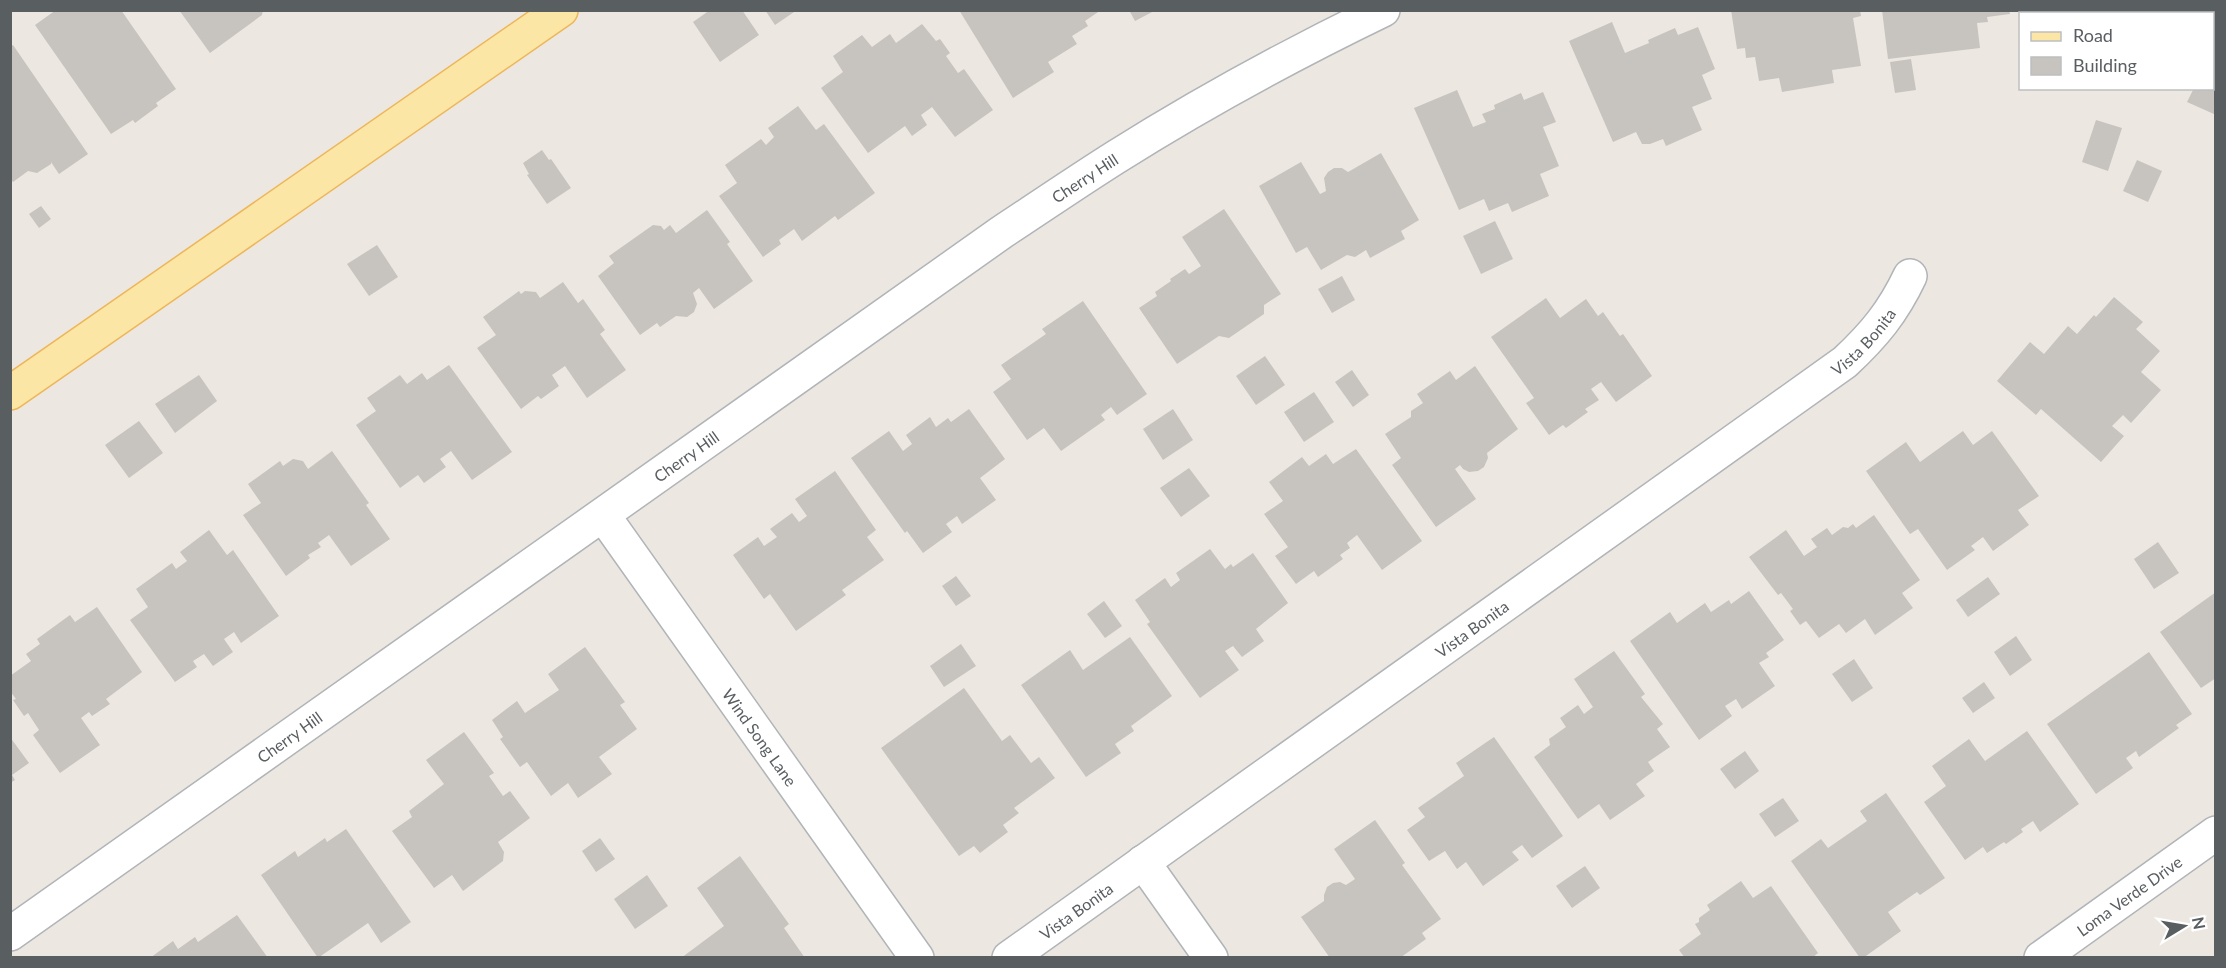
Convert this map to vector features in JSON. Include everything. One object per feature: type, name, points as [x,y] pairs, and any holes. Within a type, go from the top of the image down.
[{"type":"main road","points":[[10,393],[561,10]]},
{"type":"street","name":"Cherry Hill","points":[[10,934],[1002,232],[1116,157],[1314,43],[1383,10]]},
{"type":"street","name":"Vista Bonita","points":[[1009,957],[1845,362],[1880,327],[1898,302],[1910,276]]},
{"type":"street","name":"Wind Song Lane","points":[[603,515],[917,957]]},
{"type":"street","name":"Loma Verde Drive","points":[[2040,957],[2216,833]]},
{"type":"street","points":[[1143,862],[1211,957]]},
{"type":"building","points":[[56,10],[121,10],[176,89],[156,103],[158,106],[135,123],[133,120],[111,134],[35,25]]},
{"type":"building","points":[[179,10],[263,10],[262,15],[210,53]]},
{"type":"building","points":[[710,10],[742,10],[759,35],[720,62],[693,22]]},
{"type":"building","points":[[765,10],[797,10],[775,25]]},
{"type":"building","points":[[959,10],[1101,10],[1085,21],[1088,26],[1072,36],[1077,44],[1048,62],[1054,72],[1013,98]]},
{"type":"building","points":[[1129,10],[1156,10],[1135,21]]},
{"type":"building","points":[[1731,10],[1860,10],[1861,16],[1853,18],[1861,66],[1832,70],[1834,83],[1782,92],[1779,78],[1759,81],[1755,57],[1746,58],[1745,48],[1737,49]]},
{"type":"building","points":[[1882,10],[2009,10],[2010,14],[1987,17],[1988,22],[1977,23],[1980,48],[1888,59]]},
{"type":"building","points":[[2058,10],[2175,10],[2174,12],[2058,12]]},
{"type":"building","points":[[2202,10],[2216,10],[2216,115],[2187,102],[2193,90],[2214,90],[2214,12],[2202,12]]},
{"type":"building","points":[[1612,22],[1625,53],[1675,28],[1678,35],[1698,27],[1715,69],[1702,75],[1712,99],[1692,107],[1702,130],[1666,146],[1663,139],[1650,144],[1642,144],[1636,132],[1613,142],[1569,41]]},
{"type":"building","points":[[922,24],[936,41],[940,39],[950,53],[946,56],[958,73],[964,69],[993,110],[955,137],[932,107],[921,115],[927,125],[912,136],[905,126],[868,153],[821,88],[843,72],[833,56],[862,35],[872,47],[890,34],[896,43]]},
{"type":"building","points":[[13,45],[88,154],[59,174],[51,162],[37,173],[28,171],[13,182],[10,178],[10,47]]},
{"type":"building","points":[[1911,59],[1916,90],[1895,93],[1890,62]]},
{"type":"building","points":[[1457,90],[1473,127],[1486,122],[1482,114],[1495,109],[1494,105],[1521,93],[1524,100],[1543,92],[1556,122],[1543,127],[1559,166],[1540,174],[1549,196],[1512,212],[1508,203],[1489,211],[1484,199],[1459,210],[1414,108]]},
{"type":"building","points":[[798,106],[816,130],[824,124],[875,193],[838,220],[835,216],[802,241],[794,229],[779,240],[781,244],[763,257],[719,196],[737,183],[725,165],[761,139],[766,145],[774,137],[768,128]]},
{"type":"building","points":[[2096,120],[2122,128],[2108,171],[2082,162]]},
{"type":"building","points":[[542,150],[571,188],[547,204],[527,175],[529,174],[523,163]]},
{"type":"building","points":[[1381,153],[1419,220],[1401,231],[1405,239],[1370,258],[1366,250],[1355,257],[1347,255],[1321,270],[1307,247],[1296,253],[1259,186],[1301,162],[1320,194],[1326,191],[1324,178],[1328,172],[1334,168],[1342,168],[1348,172]]},
{"type":"building","points":[[2137,160],[2162,171],[2148,202],[2123,191]]},
{"type":"building","points":[[41,206],[51,219],[39,228],[29,214]]},
{"type":"building","points":[[1224,209],[1281,294],[1264,305],[1264,314],[1229,338],[1219,336],[1177,364],[1139,308],[1157,296],[1155,292],[1171,281],[1170,279],[1185,269],[1189,274],[1201,266],[1182,237]]},
{"type":"building","points":[[707,210],[730,242],[727,244],[753,281],[714,309],[699,288],[693,293],[697,304],[694,312],[687,317],[676,316],[660,327],[657,323],[640,335],[598,276],[614,263],[609,256],[653,225],[661,226],[664,230],[670,225],[676,233]]},
{"type":"building","points":[[1495,221],[1513,259],[1481,274],[1463,236]]},
{"type":"building","points":[[377,245],[398,277],[369,296],[347,264]]},
{"type":"building","points":[[1342,276],[1355,300],[1332,313],[1318,289]]},
{"type":"building","points":[[563,282],[578,303],[583,299],[605,330],[600,334],[626,370],[587,398],[565,366],[552,375],[559,386],[541,399],[538,396],[521,409],[477,348],[496,335],[483,317],[519,291],[521,294],[525,291],[536,292],[540,298]]},
{"type":"building","points":[[2114,297],[2143,322],[2136,329],[2160,351],[2141,372],[2161,390],[2131,423],[2123,415],[2112,426],[2124,436],[2101,462],[2041,409],[2036,415],[1997,381],[2030,342],[2044,354],[2068,326],[2077,334]]},
{"type":"building","points":[[1546,298],[1560,318],[1586,299],[1598,316],[1603,312],[1620,336],[1623,334],[1652,376],[1616,402],[1601,382],[1591,389],[1599,400],[1585,409],[1588,412],[1566,428],[1563,425],[1549,435],[1526,403],[1534,398],[1491,337]]},
{"type":"building","points":[[1083,301],[1147,394],[1117,415],[1111,407],[1101,415],[1105,420],[1061,451],[1044,428],[1027,440],[993,392],[1011,379],[1001,365],[1046,334],[1042,329]]},
{"type":"building","points":[[1265,356],[1285,385],[1256,405],[1236,376]]},
{"type":"building","points":[[449,365],[512,452],[472,480],[451,451],[440,459],[446,467],[424,483],[418,475],[400,488],[356,425],[376,411],[367,398],[400,375],[407,384],[422,373],[427,380]]},
{"type":"building","points":[[1475,366],[1518,429],[1487,453],[1488,458],[1484,467],[1478,471],[1469,472],[1460,465],[1455,469],[1476,499],[1436,527],[1392,465],[1401,458],[1385,434],[1411,417],[1411,411],[1423,403],[1417,394],[1450,371],[1456,380]]},
{"type":"building","points":[[1352,370],[1369,395],[1353,407],[1335,382]]},
{"type":"building","points":[[199,375],[217,401],[175,433],[155,404]]},
{"type":"building","points":[[1314,392],[1334,422],[1304,442],[1284,412]]},
{"type":"building","points":[[969,409],[1005,459],[980,478],[996,500],[962,524],[957,516],[946,524],[952,532],[923,553],[907,531],[905,533],[851,458],[889,431],[903,451],[912,444],[906,435],[930,417],[936,427],[948,418],[951,422]]},
{"type":"building","points":[[1173,409],[1193,440],[1163,460],[1143,429]]},
{"type":"building","points":[[139,421],[163,453],[129,478],[105,445]]},
{"type":"building","points":[[1963,431],[1973,445],[1992,431],[2039,496],[2018,510],[2029,525],[1993,551],[1983,537],[1971,546],[1975,550],[1947,570],[1918,529],[1910,534],[1866,471],[1906,442],[1920,462]]},
{"type":"building","points":[[1356,449],[1422,541],[1382,570],[1357,535],[1347,543],[1350,548],[1340,555],[1343,559],[1318,577],[1314,571],[1296,584],[1275,556],[1288,547],[1264,514],[1283,501],[1269,482],[1302,457],[1309,466],[1326,454],[1333,464]]},
{"type":"building","points":[[332,451],[369,503],[366,505],[390,539],[351,566],[329,535],[318,543],[321,547],[308,555],[310,558],[286,576],[243,515],[261,503],[248,484],[280,461],[283,466],[293,459],[303,461],[308,469]]},
{"type":"building","points":[[1189,468],[1210,496],[1181,517],[1160,488]]},
{"type":"building","points":[[835,471],[876,530],[867,537],[884,560],[842,590],[846,595],[796,631],[770,594],[764,599],[733,555],[758,537],[764,546],[777,537],[770,529],[792,513],[799,522],[807,516],[795,499]]},
{"type":"building","points":[[1874,515],[1920,580],[1902,593],[1913,608],[1875,635],[1865,619],[1846,633],[1839,624],[1819,638],[1806,621],[1800,625],[1790,611],[1793,609],[1781,593],[1778,595],[1749,557],[1786,530],[1804,556],[1817,547],[1811,539],[1827,528],[1832,535],[1843,527],[1848,528],[1853,524],[1856,528]]},
{"type":"building","points":[[209,530],[227,555],[233,550],[279,616],[241,643],[234,632],[224,639],[233,652],[213,666],[204,654],[193,661],[197,667],[175,682],[130,620],[148,607],[136,589],[172,563],[176,569],[187,561],[180,552]]},
{"type":"building","points":[[2158,542],[2179,573],[2154,589],[2134,559]]},
{"type":"building","points":[[1210,549],[1225,569],[1231,564],[1233,567],[1253,553],[1288,603],[1256,629],[1264,641],[1242,657],[1233,646],[1225,651],[1239,670],[1200,698],[1147,624],[1150,622],[1135,600],[1165,578],[1171,587],[1180,580],[1176,573]]},
{"type":"building","points":[[956,576],[971,596],[956,606],[942,586]]},
{"type":"building","points":[[1988,577],[2000,594],[1968,617],[1956,600]]},
{"type":"building","points":[[1749,591],[1784,640],[1766,653],[1769,657],[1759,663],[1775,686],[1742,709],[1736,699],[1725,706],[1732,716],[1699,740],[1630,641],[1670,612],[1677,623],[1705,603],[1711,612],[1729,600],[1731,604]]},
{"type":"building","points":[[2216,592],[2216,678],[2201,688],[2160,632]]},
{"type":"building","points":[[1104,601],[1122,626],[1105,638],[1087,614]]},
{"type":"building","points":[[97,607],[142,672],[106,699],[110,704],[92,716],[89,712],[81,718],[100,745],[60,773],[33,735],[39,730],[28,713],[24,716],[13,700],[16,699],[10,691],[10,676],[31,661],[26,654],[40,644],[37,639],[70,615],[75,622]]},
{"type":"building","points":[[2016,636],[2032,660],[2010,676],[1994,652]]},
{"type":"building","points":[[1130,637],[1172,696],[1131,726],[1134,731],[1115,744],[1121,753],[1086,777],[1021,685],[1070,650],[1083,670]]},
{"type":"building","points":[[961,644],[976,666],[944,687],[930,666]]},
{"type":"building","points":[[585,647],[625,702],[620,705],[637,729],[599,757],[612,774],[578,798],[568,783],[551,796],[527,762],[520,767],[500,739],[503,737],[492,720],[517,701],[525,713],[559,690],[548,674]]},
{"type":"building","points":[[1614,651],[1645,694],[1641,697],[1663,724],[1657,729],[1670,747],[1648,762],[1654,771],[1636,784],[1645,796],[1610,820],[1599,804],[1578,819],[1534,757],[1550,745],[1549,739],[1566,727],[1560,718],[1578,705],[1584,714],[1593,707],[1574,679]]},
{"type":"building","points":[[2149,652],[2192,714],[2176,725],[2179,728],[2139,757],[2136,751],[2126,758],[2133,768],[2096,794],[2047,724]]},
{"type":"building","points":[[1854,659],[1873,688],[1852,702],[1832,674]]},
{"type":"building","points":[[1984,682],[1995,698],[1973,713],[1962,698]]},
{"type":"building","points":[[964,688],[1002,741],[1010,735],[1031,763],[1039,757],[1055,778],[1014,808],[1019,813],[1003,825],[1008,832],[980,853],[974,846],[959,856],[881,748]]},
{"type":"building","points":[[2027,731],[2079,804],[2040,832],[2033,821],[2021,829],[2023,832],[2006,844],[2004,842],[1987,853],[1983,847],[1965,860],[1924,802],[1946,786],[1932,766],[1969,739],[1985,761]]},
{"type":"building","points":[[464,732],[494,773],[489,776],[503,796],[510,791],[530,818],[498,842],[504,852],[503,861],[463,891],[452,875],[434,888],[392,831],[412,817],[409,811],[444,784],[426,760]]},
{"type":"building","points":[[10,737],[29,763],[12,775],[15,780],[10,783]]},
{"type":"building","points":[[1494,737],[1563,836],[1532,858],[1522,845],[1512,852],[1519,860],[1483,886],[1466,862],[1457,869],[1445,851],[1429,861],[1407,830],[1425,817],[1418,808],[1464,776],[1456,763]]},
{"type":"building","points":[[1745,751],[1759,771],[1735,789],[1720,769]]},
{"type":"building","points":[[1886,793],[1945,878],[1920,895],[1917,892],[1888,912],[1901,931],[1860,958],[1791,861],[1821,839],[1828,848],[1867,821],[1860,811]]},
{"type":"building","points":[[1783,798],[1799,821],[1775,837],[1759,814]]},
{"type":"building","points":[[1375,820],[1405,863],[1402,865],[1441,919],[1422,933],[1426,939],[1400,958],[1330,958],[1301,917],[1324,901],[1327,887],[1340,882],[1346,885],[1355,879],[1334,849]]},
{"type":"building","points":[[346,829],[411,922],[381,943],[368,923],[318,958],[261,875],[295,851],[298,857],[325,838],[327,842]]},
{"type":"building","points":[[600,838],[615,859],[596,872],[582,851]]},
{"type":"building","points":[[740,856],[789,924],[784,928],[805,958],[681,958],[724,926],[697,888]]},
{"type":"building","points":[[1585,866],[1600,888],[1572,908],[1556,886]]},
{"type":"building","points":[[647,875],[668,906],[635,929],[614,899]]},
{"type":"building","points":[[1741,881],[1753,898],[1771,886],[1818,953],[1812,958],[1685,958],[1679,950],[1701,934],[1695,924],[1710,910],[1707,905]]},
{"type":"building","points":[[237,915],[268,958],[150,958],[173,941],[178,949],[195,937],[198,942]]}]
